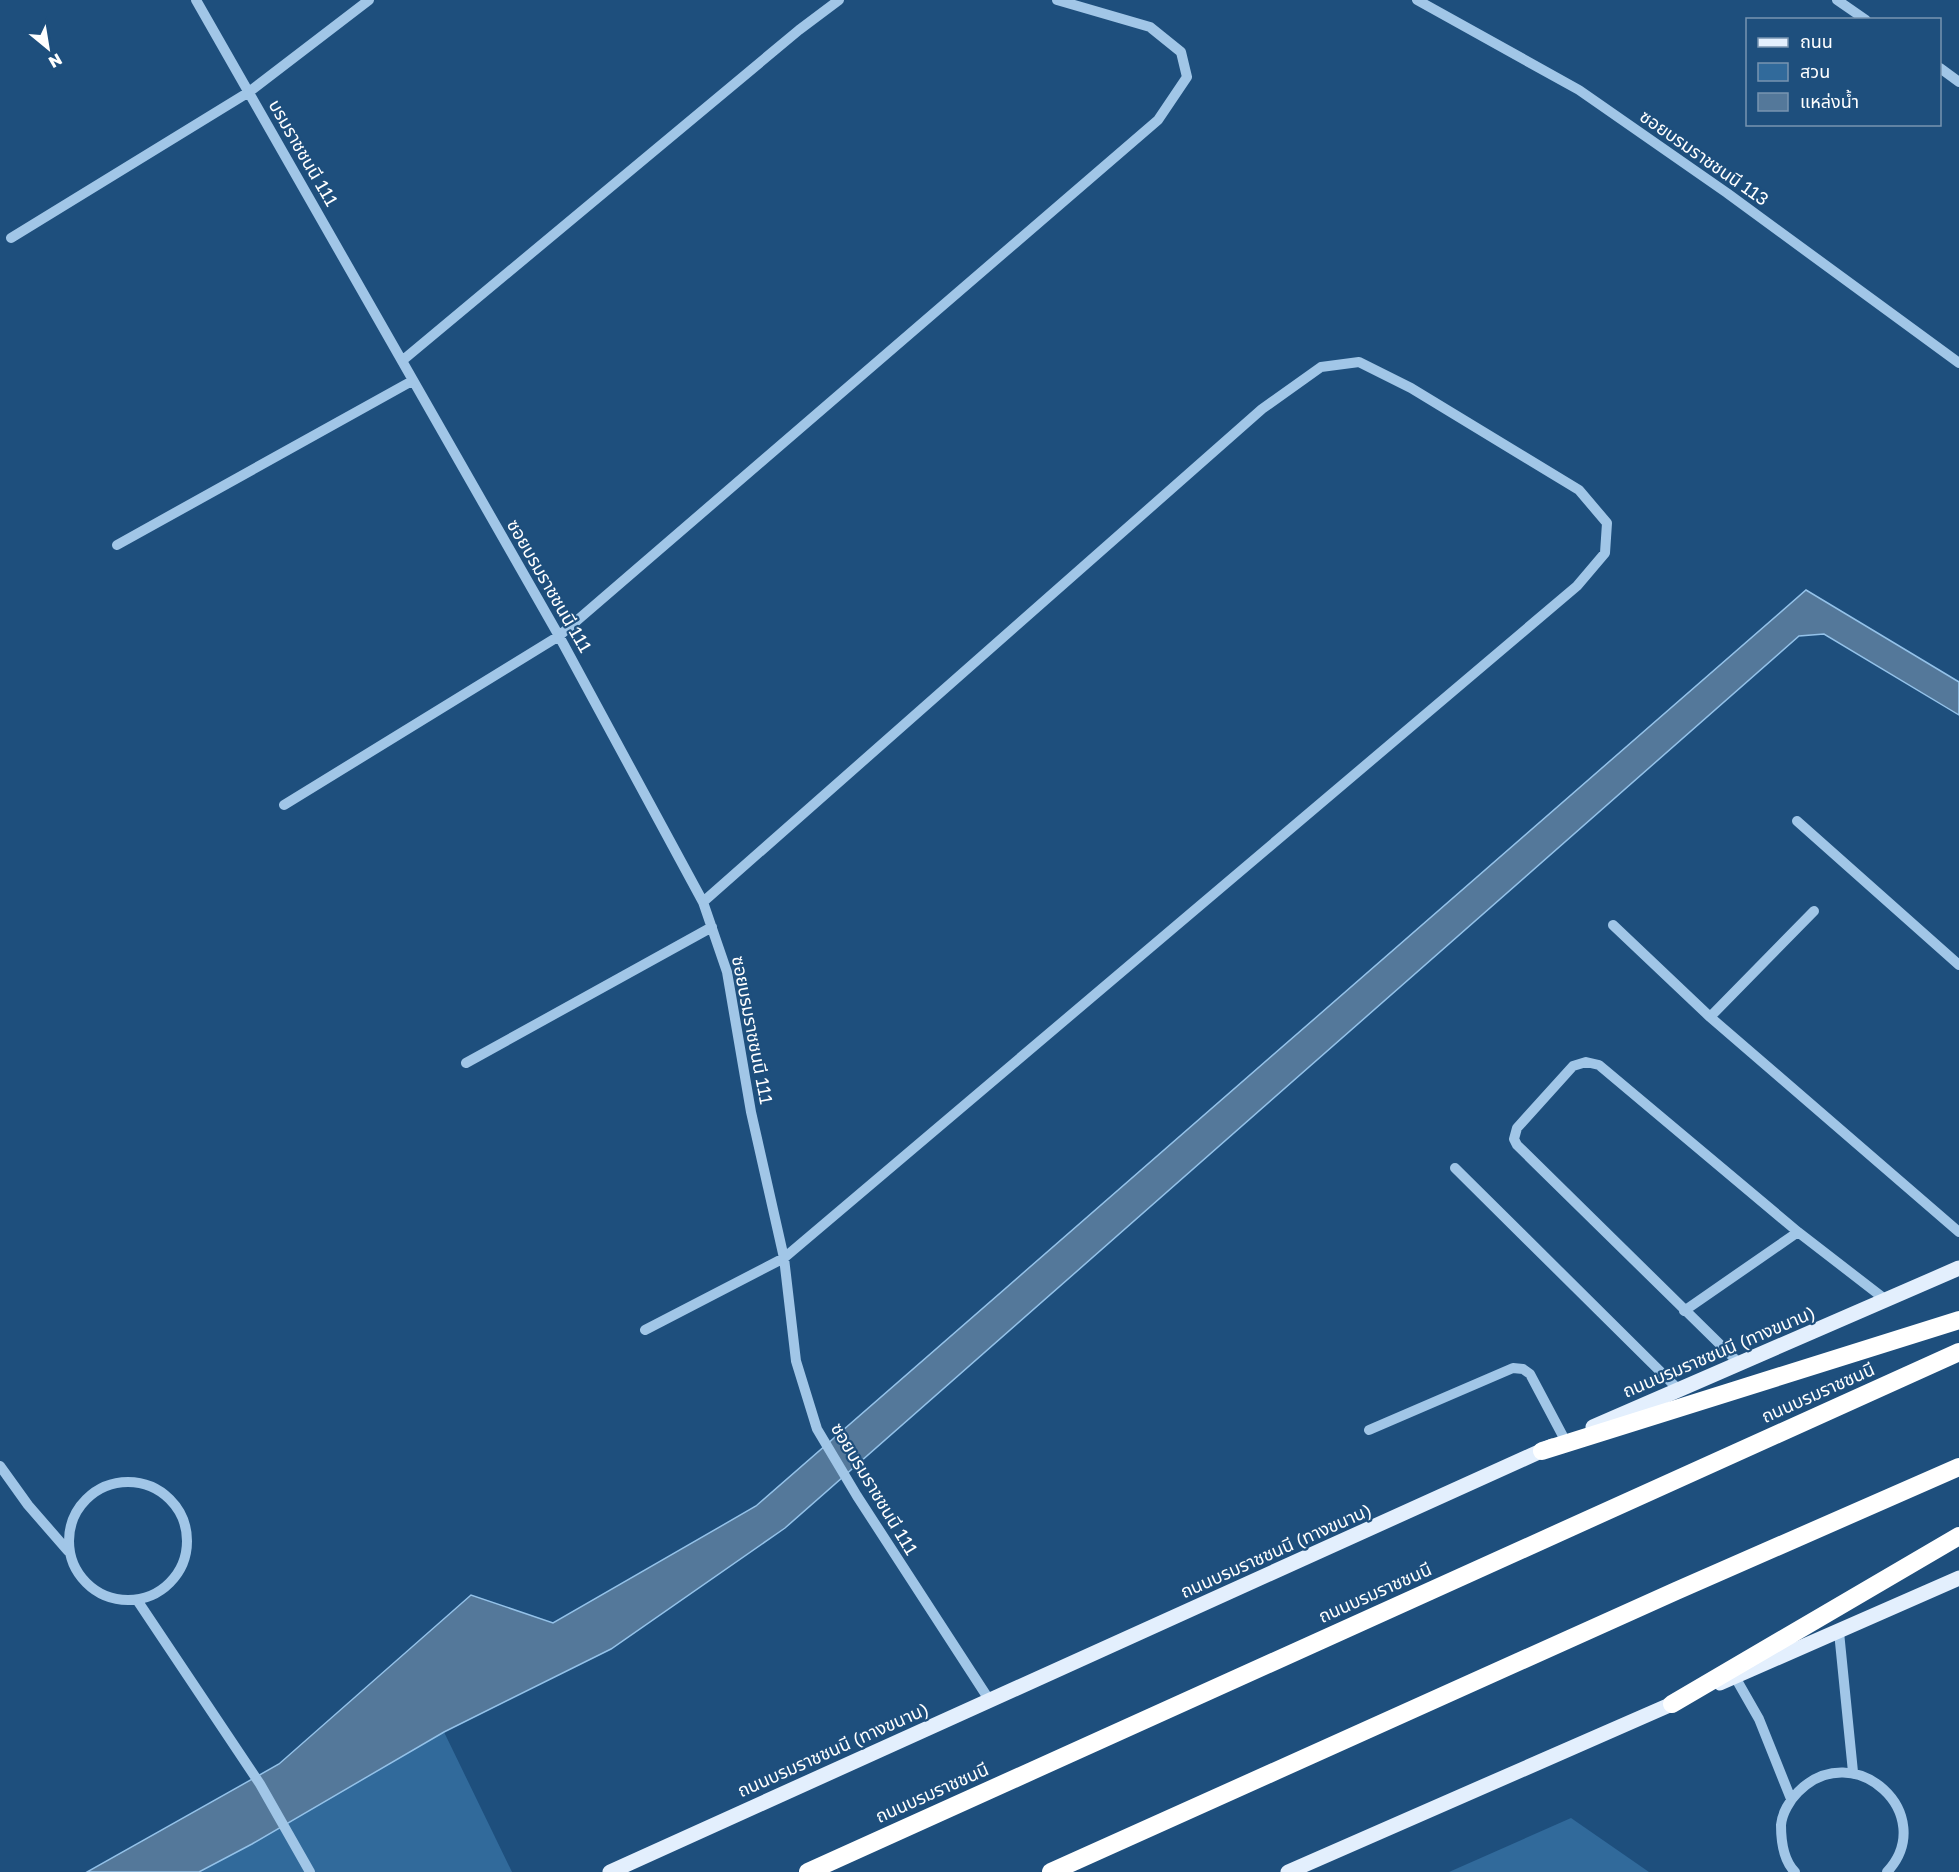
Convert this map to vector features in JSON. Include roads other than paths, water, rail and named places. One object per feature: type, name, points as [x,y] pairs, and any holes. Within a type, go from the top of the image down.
[{"type":"highway","points":[[1542,1451],[1959,1320]]},
{"type":"highway","name":"ถนนบรมราชชนนี","points":[[808,1872],[1959,1352]]},
{"type":"highway","points":[[1051,1872],[1676,1591],[1959,1467]]},
{"type":"highway","points":[[1672,1704],[1959,1536]]},
{"type":"main road","name":"ถนนบรมราชชนนี (ทางขนาน)","points":[[610,1872],[1565,1440],[1959,1268]]},
{"type":"main road","points":[[1288,1872],[1959,1578]]},
{"type":"street","name":"บรมราชชนนี 111","points":[[196,0],[381,321]]},
{"type":"street","points":[[11,238],[249,92],[369,0]]},
{"type":"street","points":[[403,360],[799,30],[839,0]]},
{"type":"street","points":[[284,805],[559,636],[1158,120],[1187,77],[1181,52],[1150,27],[1057,0]]},
{"type":"street","name":"ซอยบรมราชชนนี 113","points":[[1417,0],[1579,90],[1727,193],[1959,363]]},
{"type":"street","points":[[1838,0],[1863,18]]},
{"type":"street","points":[[1941,70],[1959,82]]},
{"type":"street","name":"ซอยบรมราชชนนี 111","points":[[381,321],[412,381],[559,636],[703,902],[727,972],[751,1112],[784,1258],[796,1361],[817,1429],[857,1497],[990,1701]]},
{"type":"street","points":[[645,1330],[784,1258],[1577,586],[1605,553],[1606,522],[1578,490],[1412,388],[1359,362],[1321,367],[1262,409],[703,902]]},
{"type":"street","points":[[117,545],[412,381]]},
{"type":"street","points":[[1797,821],[1959,964]]},
{"type":"street","points":[[1710,1017],[1814,911]]},
{"type":"street","points":[[1613,926],[1710,1017],[1959,1232]]},
{"type":"street","points":[[466,1063],[712,927]]},
{"type":"street","points":[[1740,1364],[1517,1145],[1514,1133],[1517,1128],[1573,1066],[1586,1062],[1599,1065],[1798,1232],[1886,1300]]},
{"type":"street","points":[[1455,1168],[1678,1390]]},
{"type":"street","points":[[1684,1311],[1798,1232]]},
{"type":"street","points":[[1369,1430],[1513,1368],[1523,1369],[1530,1374],[1565,1440]]},
{"type":"street","points":[[0,1466],[28,1505],[68,1551],[77,1572],[92,1590],[114,1599],[137,1600],[161,1591],[179,1572],[188,1549],[186,1524],[174,1502],[153,1486],[128,1480],[102,1486],[82,1502],[69,1524],[68,1551]]},
{"type":"street","points":[[137,1600],[260,1784],[310,1872]]},
{"type":"street","points":[[1839,1632],[1853,1772]]},
{"type":"street","points":[[1735,1677],[1759,1719],[1791,1799]]},
{"type":"street","points":[[1795,1872],[1790,1867],[1781,1844],[1781,1821],[1791,1799],[1807,1782],[1829,1773],[1853,1772],[1875,1781],[1892,1797],[1902,1818],[1903,1842],[1894,1869]]},
{"type":"water","points":[[1806,590],[1959,682],[1959,715],[1824,634],[1799,636],[785,1528],[611,1649],[444,1732],[252,1844],[199,1872],[87,1872],[279,1764],[471,1595],[553,1623],[756,1506]]}]
